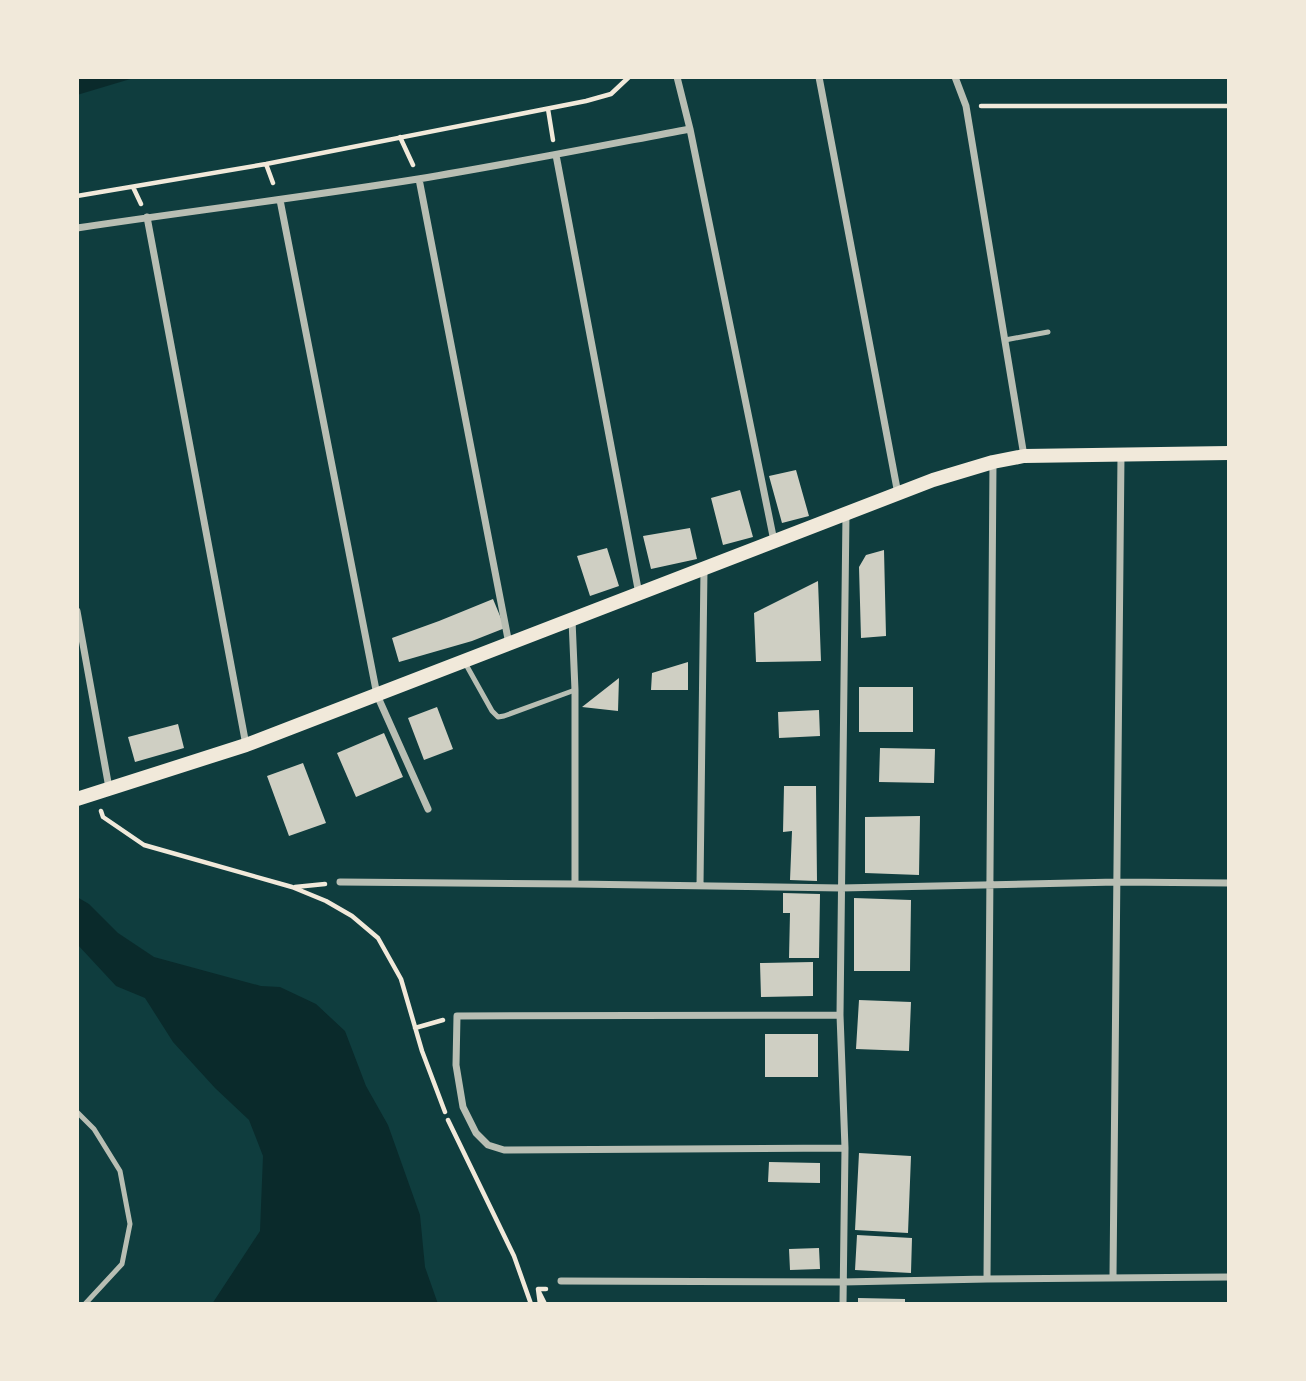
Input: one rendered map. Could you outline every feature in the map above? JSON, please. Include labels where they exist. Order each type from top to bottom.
[{"type":"main road","points":[[77,799],[246,746],[933,480],[993,462],[1024,456],[1229,453]]},
{"type":"street","points":[[677,77],[774,541]]},
{"type":"street","points":[[819,77],[898,494]]},
{"type":"street","points":[[957,77],[966,106],[1024,456]]},
{"type":"street","points":[[77,228],[419,179],[690,129]]},
{"type":"street","points":[[556,155],[639,594]]},
{"type":"street","points":[[419,179],[509,644]]},
{"type":"street","points":[[280,200],[377,695],[428,809]]},
{"type":"street","points":[[147,217],[246,746]]},
{"type":"street","points":[[1113,1277],[1121,455]]},
{"type":"street","points":[[987,1279],[993,462]]},
{"type":"street","points":[[843,1304],[845,1148],[840,1014],[846,514]]},
{"type":"street","points":[[700,886],[704,569]]},
{"type":"street","points":[[77,611],[109,788]]},
{"type":"street","points":[[572,620],[575,690],[575,884]]},
{"type":"street","points":[[340,882],[841,888],[1117,882],[1229,883]]},
{"type":"street","points":[[840,1014],[457,1016],[456,1065],[463,1107],[476,1133],[488,1145],[504,1150],[845,1148]]},
{"type":"street","points":[[561,1281],[843,1282],[1229,1277]]},
{"type":"lane","points":[[1005,340],[1048,332]]},
{"type":"lane","points":[[464,661],[498,717],[575,690]]},
{"type":"lane","points":[[77,1112],[94,1129],[120,1171],[130,1224],[122,1264],[85,1304]]},
{"type":"path","points":[[77,196],[244,168],[548,108],[611,94],[629,77]]},
{"type":"path","points":[[966,106],[1229,106]]},
{"type":"path","points":[[548,108],[556,155]]},
{"type":"path","points":[[400,137],[419,179]]},
{"type":"path","points":[[94,793],[103,817],[144,845],[292,887],[326,901],[352,916],[379,937],[401,979],[422,1051],[453,1133],[514,1256],[531,1304]]},
{"type":"path","points":[[292,887],[340,882]]},
{"type":"path","points":[[415,1028],[457,1016]]},
{"type":"path","points":[[538,1289],[545,1304]]},
{"type":"water","points":[[77,77],[137,77],[77,95]]},
{"type":"water","points":[[77,897],[89,904],[118,933],[154,957],[261,986],[280,987],[316,1004],[345,1031],[366,1086],[388,1125],[420,1215],[425,1267],[438,1304],[212,1304],[260,1231],[263,1156],[249,1120],[173,1042],[145,998],[116,986],[77,944]]},
{"type":"building","points":[[796,470],[809,516],[782,523],[769,476]]},
{"type":"building","points":[[740,490],[753,537],[723,545],[711,498]]},
{"type":"building","points":[[690,528],[697,559],[651,569],[643,536]]},
{"type":"building","points":[[607,548],[619,586],[590,596],[577,556]]},
{"type":"building","points":[[884,550],[886,636],[861,638],[859,567],[866,555]]},
{"type":"building","points":[[818,581],[821,661],[756,662],[754,613]]},
{"type":"building","points":[[493,599],[505,628],[472,641],[399,662],[392,638]]},
{"type":"building","points":[[688,662],[688,690],[651,690],[652,673]]},
{"type":"building","points":[[619,678],[618,711],[582,707]]},
{"type":"building","points":[[859,687],[913,687],[913,732],[859,732]]},
{"type":"building","points":[[437,707],[453,749],[424,760],[408,718]]},
{"type":"building","points":[[819,710],[820,736],[779,738],[778,712]]},
{"type":"building","points":[[178,724],[184,748],[135,762],[128,737]]},
{"type":"building","points":[[384,733],[403,777],[356,797],[337,753]]},
{"type":"building","points":[[880,748],[935,749],[934,783],[879,782]]},
{"type":"building","points":[[303,763],[326,823],[289,836],[267,776]]},
{"type":"building","points":[[784,786],[816,786],[817,881],[790,880],[792,831],[783,832]]},
{"type":"building","points":[[920,816],[919,875],[865,873],[865,817]]},
{"type":"building","points":[[783,893],[820,894],[819,958],[789,958],[790,913],[783,913]]},
{"type":"building","points":[[854,898],[911,900],[910,971],[854,971]]},
{"type":"building","points":[[813,962],[813,996],[761,997],[760,963]]},
{"type":"building","points":[[859,1000],[911,1002],[909,1051],[856,1049]]},
{"type":"building","points":[[765,1034],[818,1034],[818,1077],[765,1077]]},
{"type":"building","points":[[859,1153],[911,1156],[908,1233],[855,1230]]},
{"type":"building","points":[[769,1162],[820,1163],[820,1183],[768,1182]]},
{"type":"building","points":[[857,1235],[912,1238],[911,1273],[855,1270]]},
{"type":"building","points":[[819,1248],[820,1269],[790,1270],[789,1249]]},
{"type":"building","points":[[858,1298],[905,1299],[905,1304],[858,1304]]}]
